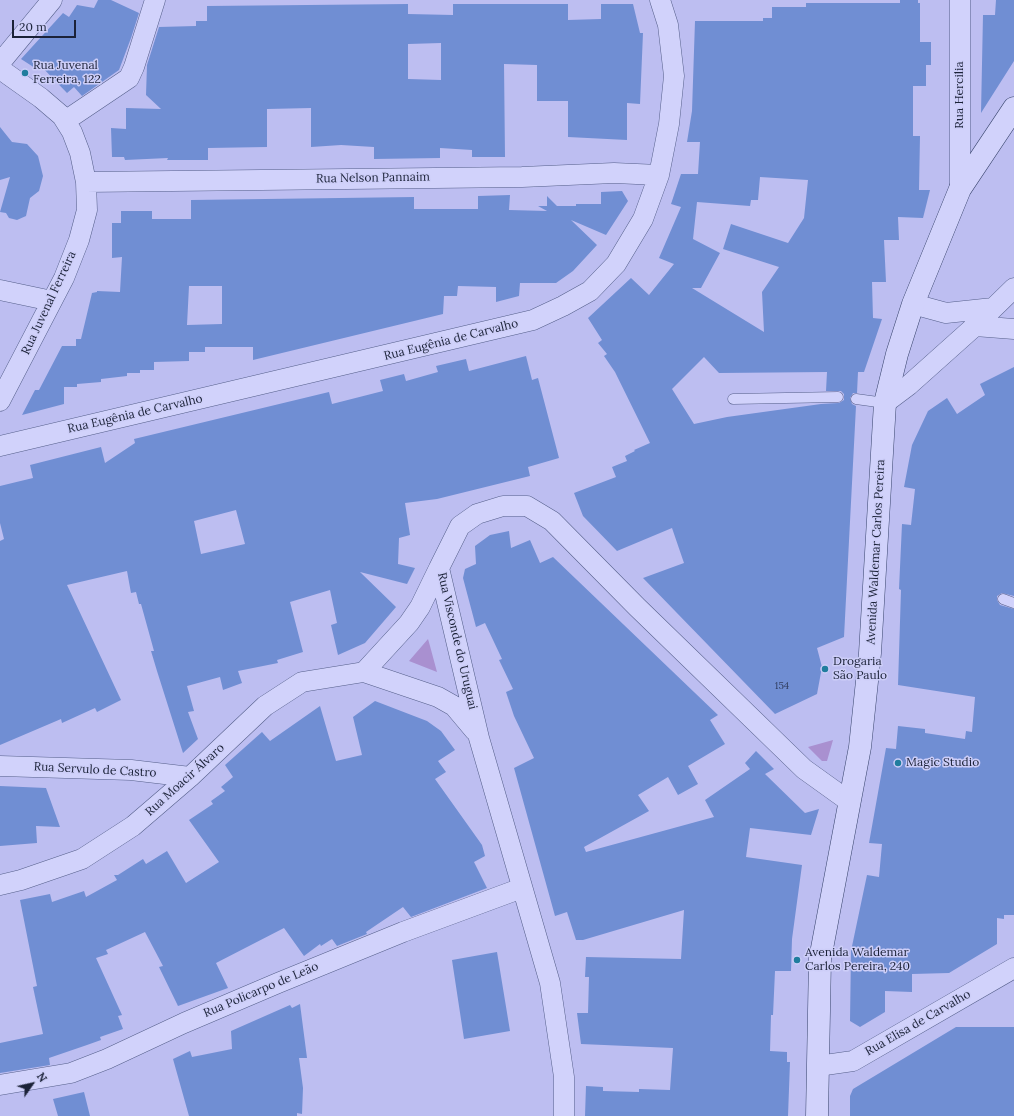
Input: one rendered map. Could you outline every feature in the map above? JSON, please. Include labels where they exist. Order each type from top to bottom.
[{"type":"street","points":[[0,63],[52,0]]},
{"type":"street","points":[[65,121],[129,78],[134,68],[155,0]]},
{"type":"street","name":"Rua Eugênia de Carvalho","points":[[0,446],[533,320],[590,291],[616,264],[643,219],[659,175],[669,124],[674,76],[668,25],[660,0]]},
{"type":"street","name":"Rua Hercilia","points":[[960,0],[960,189]]},
{"type":"street","name":"Rua Juvenal Ferreira","points":[[0,69],[41,98],[65,121],[72,132],[80,153],[86,182],[87,210],[64,278],[0,401]]},
{"type":"street","name":"Avenida Waldemar Carlos Pereira","points":[[817,1116],[820,959],[860,747],[870,653],[885,403],[897,354],[912,304],[960,189],[1014,108]]},
{"type":"street","name":"Rua Nelson Pannaim","points":[[86,182],[522,177],[614,173],[659,175]]},
{"type":"street","points":[[885,403],[909,385],[975,326],[1014,288]]},
{"type":"street","points":[[0,290],[52,301]]},
{"type":"street","points":[[912,304],[946,313],[993,308]]},
{"type":"street","points":[[975,326],[1014,329]]},
{"type":"street","name":"Rua Visconde do Uruguai","points":[[564,1116],[564,1077],[550,983],[479,738],[439,568],[460,526],[477,514],[503,506],[527,506],[552,521],[637,607],[804,769],[850,802]]},
{"type":"street","points":[[364,672],[409,623],[420,607],[439,568]]},
{"type":"street","name":"Rua Moacir Álvaro","points":[[0,885],[21,880],[82,859],[133,826],[190,777],[265,706],[284,692],[302,682],[364,672],[438,696],[454,706],[468,720],[479,738]]},
{"type":"street","name":"Rua Servulo de Castro","points":[[0,766],[131,770],[190,777]]},
{"type":"street","name":"Rua Policarpo de Leão","points":[[0,1085],[71,1072],[107,1059],[184,1023],[307,971],[403,932],[522,888]]},
{"type":"street","name":"Rua Elisa de Carvalho","points":[[818,1066],[853,1061],[1014,968]]},
{"type":"lane","points":[[733,399],[838,397]]},
{"type":"lane","points":[[856,399],[885,403]]},
{"type":"lane","points":[[1003,599],[1014,603]]},
{"type":"shaded area","points":[[428,639],[430,646],[437,672],[409,661]]},
{"type":"shaded area","points":[[833,740],[827,761],[822,761],[808,747]]},
{"type":"building","points":[[98,0],[111,0],[139,13],[131,38],[119,70],[82,96],[74,87],[67,93],[39,64],[35,68],[21,59],[63,13],[69,17],[77,5],[94,8]]},
{"type":"building","points":[[900,0],[918,0],[918,3],[920,3],[920,42],[931,42],[931,65],[926,65],[926,86],[913,86],[913,136],[920,136],[919,190],[930,190],[923,218],[898,217],[899,240],[884,240],[886,282],[872,282],[873,318],[882,319],[864,372],[858,372],[857,393],[853,393],[850,398],[852,404],[856,406],[844,637],[817,648],[822,667],[817,694],[775,714],[643,578],[684,563],[672,528],[617,551],[583,516],[574,493],[616,477],[612,467],[627,461],[625,456],[650,443],[615,372],[604,356],[607,354],[598,343],[602,340],[588,318],[631,278],[649,295],[674,264],[659,258],[681,207],[671,204],[681,174],[698,174],[700,142],[687,142],[692,111],[695,21],[763,21],[763,18],[772,18],[772,7],[806,7],[806,3],[900,3]],"holes":[[[760,177],[808,180],[804,218],[788,243],[731,224],[723,249],[779,267],[762,292],[764,332],[692,288],[701,288],[720,253],[693,239],[697,202],[750,206],[751,200],[758,200]],[[704,357],[719,373],[827,372],[826,391],[841,391],[844,394],[844,400],[839,403],[821,404],[727,417],[694,424],[672,389]]]},
{"type":"building","points":[[996,0],[1014,0],[1014,61],[981,113],[983,15],[995,15]]},
{"type":"building","points":[[408,4],[408,14],[453,15],[453,4],[568,4],[568,20],[601,19],[601,4],[633,4],[640,33],[643,33],[640,104],[627,103],[627,140],[568,137],[568,101],[537,101],[537,65],[504,64],[505,157],[472,157],[472,150],[440,148],[440,158],[374,159],[374,147],[341,145],[311,147],[311,108],[267,109],[267,147],[208,148],[208,160],[167,160],[168,158],[125,160],[124,157],[112,157],[111,128],[126,129],[126,108],[161,109],[146,95],[147,65],[159,27],[196,26],[196,21],[207,21],[207,6]],"holes":[[[441,43],[441,80],[408,79],[408,44]]]},
{"type":"building","points":[[0,127],[12,142],[27,144],[38,156],[43,176],[39,191],[30,198],[26,216],[17,220],[9,218],[6,213],[0,212],[10,177],[0,180]]},
{"type":"building","points":[[622,191],[628,201],[606,235],[571,220],[597,245],[573,271],[556,283],[520,283],[519,296],[496,302],[496,287],[458,286],[457,296],[444,296],[443,314],[253,360],[253,347],[205,347],[205,352],[189,352],[189,361],[154,362],[154,370],[140,370],[140,373],[127,373],[127,376],[101,379],[101,382],[77,384],[77,387],[64,387],[64,404],[22,415],[35,390],[39,390],[62,346],[76,346],[76,339],[81,339],[92,293],[97,291],[120,292],[122,257],[112,258],[112,223],[121,223],[121,211],[152,211],[152,219],[191,219],[191,200],[414,197],[414,209],[478,209],[478,196],[510,195],[509,210],[547,211],[538,206],[547,206],[547,196],[557,206],[576,206],[576,204],[601,204],[601,192]],"holes":[[[189,286],[222,286],[222,324],[187,325]]]},
{"type":"building","points":[[526,356],[532,380],[538,378],[559,458],[528,467],[530,476],[437,499],[405,503],[410,535],[399,538],[398,564],[415,568],[407,584],[360,572],[396,607],[365,643],[338,655],[331,625],[337,623],[330,590],[290,602],[303,652],[277,660],[278,663],[238,671],[242,683],[223,690],[220,677],[187,686],[194,711],[188,712],[198,739],[183,753],[151,651],[154,651],[141,604],[139,604],[136,592],[131,593],[127,571],[67,585],[121,700],[97,712],[95,708],[62,723],[61,719],[0,745],[0,541],[4,539],[0,523],[0,486],[33,478],[30,465],[101,447],[105,463],[135,443],[134,439],[329,392],[332,404],[383,391],[380,380],[404,374],[406,381],[438,372],[436,366],[466,359],[469,371]],"holes":[[[236,510],[245,544],[201,554],[194,521]]]},
{"type":"building","points":[[1014,367],[1014,596],[1002,593],[997,596],[997,600],[1000,605],[1014,609],[1014,915],[1004,915],[1004,919],[997,918],[997,944],[949,973],[912,974],[912,992],[885,991],[885,1012],[860,1027],[850,1021],[851,951],[867,875],[879,877],[882,844],[869,843],[886,748],[896,749],[898,726],[925,729],[925,733],[965,739],[966,731],[972,732],[975,697],[898,685],[901,590],[899,589],[902,524],[911,525],[915,489],[904,487],[912,445],[928,411],[947,398],[957,414],[985,395],[980,384]]},
{"type":"building","points":[[509,531],[511,548],[530,540],[540,563],[553,557],[718,715],[710,720],[725,744],[688,766],[698,784],[678,795],[668,777],[638,795],[649,811],[584,847],[586,852],[714,817],[705,800],[750,769],[745,763],[756,751],[774,769],[765,774],[805,813],[819,809],[811,835],[750,828],[746,857],[802,865],[792,939],[791,971],[775,971],[773,1015],[771,1015],[770,1051],[787,1052],[787,1062],[790,1062],[788,1116],[585,1116],[586,1086],[603,1087],[603,1091],[639,1092],[639,1089],[670,1090],[673,1048],[581,1044],[577,1013],[588,1013],[589,977],[585,977],[586,957],[681,959],[684,910],[583,940],[576,940],[567,912],[555,916],[514,768],[534,758],[514,716],[506,692],[513,689],[499,660],[502,659],[485,623],[476,627],[463,578],[465,569],[476,564],[475,546],[490,535]]},
{"type":"building","points":[[375,701],[427,721],[441,731],[455,750],[438,761],[446,772],[435,779],[482,845],[485,856],[474,862],[487,888],[411,917],[403,907],[366,932],[367,934],[337,946],[332,939],[321,946],[320,944],[304,956],[284,928],[216,963],[228,988],[178,1006],[159,967],[163,966],[145,932],[106,950],[108,954],[96,958],[122,1015],[118,1016],[123,1029],[100,1037],[101,1040],[49,1058],[50,1065],[0,1073],[0,1043],[43,1034],[33,987],[37,986],[20,900],[50,894],[52,902],[84,891],[86,897],[117,880],[114,875],[118,875],[143,859],[146,864],[167,851],[186,883],[219,862],[189,820],[213,804],[211,801],[225,791],[221,787],[233,777],[225,765],[262,732],[270,741],[320,706],[336,761],[362,755],[353,717]]},
{"type":"building","points":[[0,786],[46,788],[60,827],[36,826],[37,843],[0,846]]},
{"type":"building","points":[[497,952],[510,1031],[464,1039],[452,960]]},
{"type":"building","points":[[300,1004],[307,1058],[299,1058],[303,1088],[302,1114],[297,1113],[297,1116],[189,1116],[173,1059],[190,1051],[192,1057],[232,1049],[231,1031],[290,1005],[292,1008]]},
{"type":"building","points":[[956,1027],[1014,1027],[1014,1116],[850,1116],[850,1096],[853,1089]]},
{"type":"building","points":[[84,1092],[90,1116],[58,1116],[53,1099]]},
{"type":"place","name":"Rua Juvenal Ferreira, 122","points":[[25,73]]},
{"type":"place","name":"Drogaria São Paulo","points":[[825,669]]},
{"type":"place","name":"Magic Studio","points":[[898,763]]},
{"type":"place","name":"Avenida Waldemar Carlos Pereira, 240","points":[[797,960]]}]
